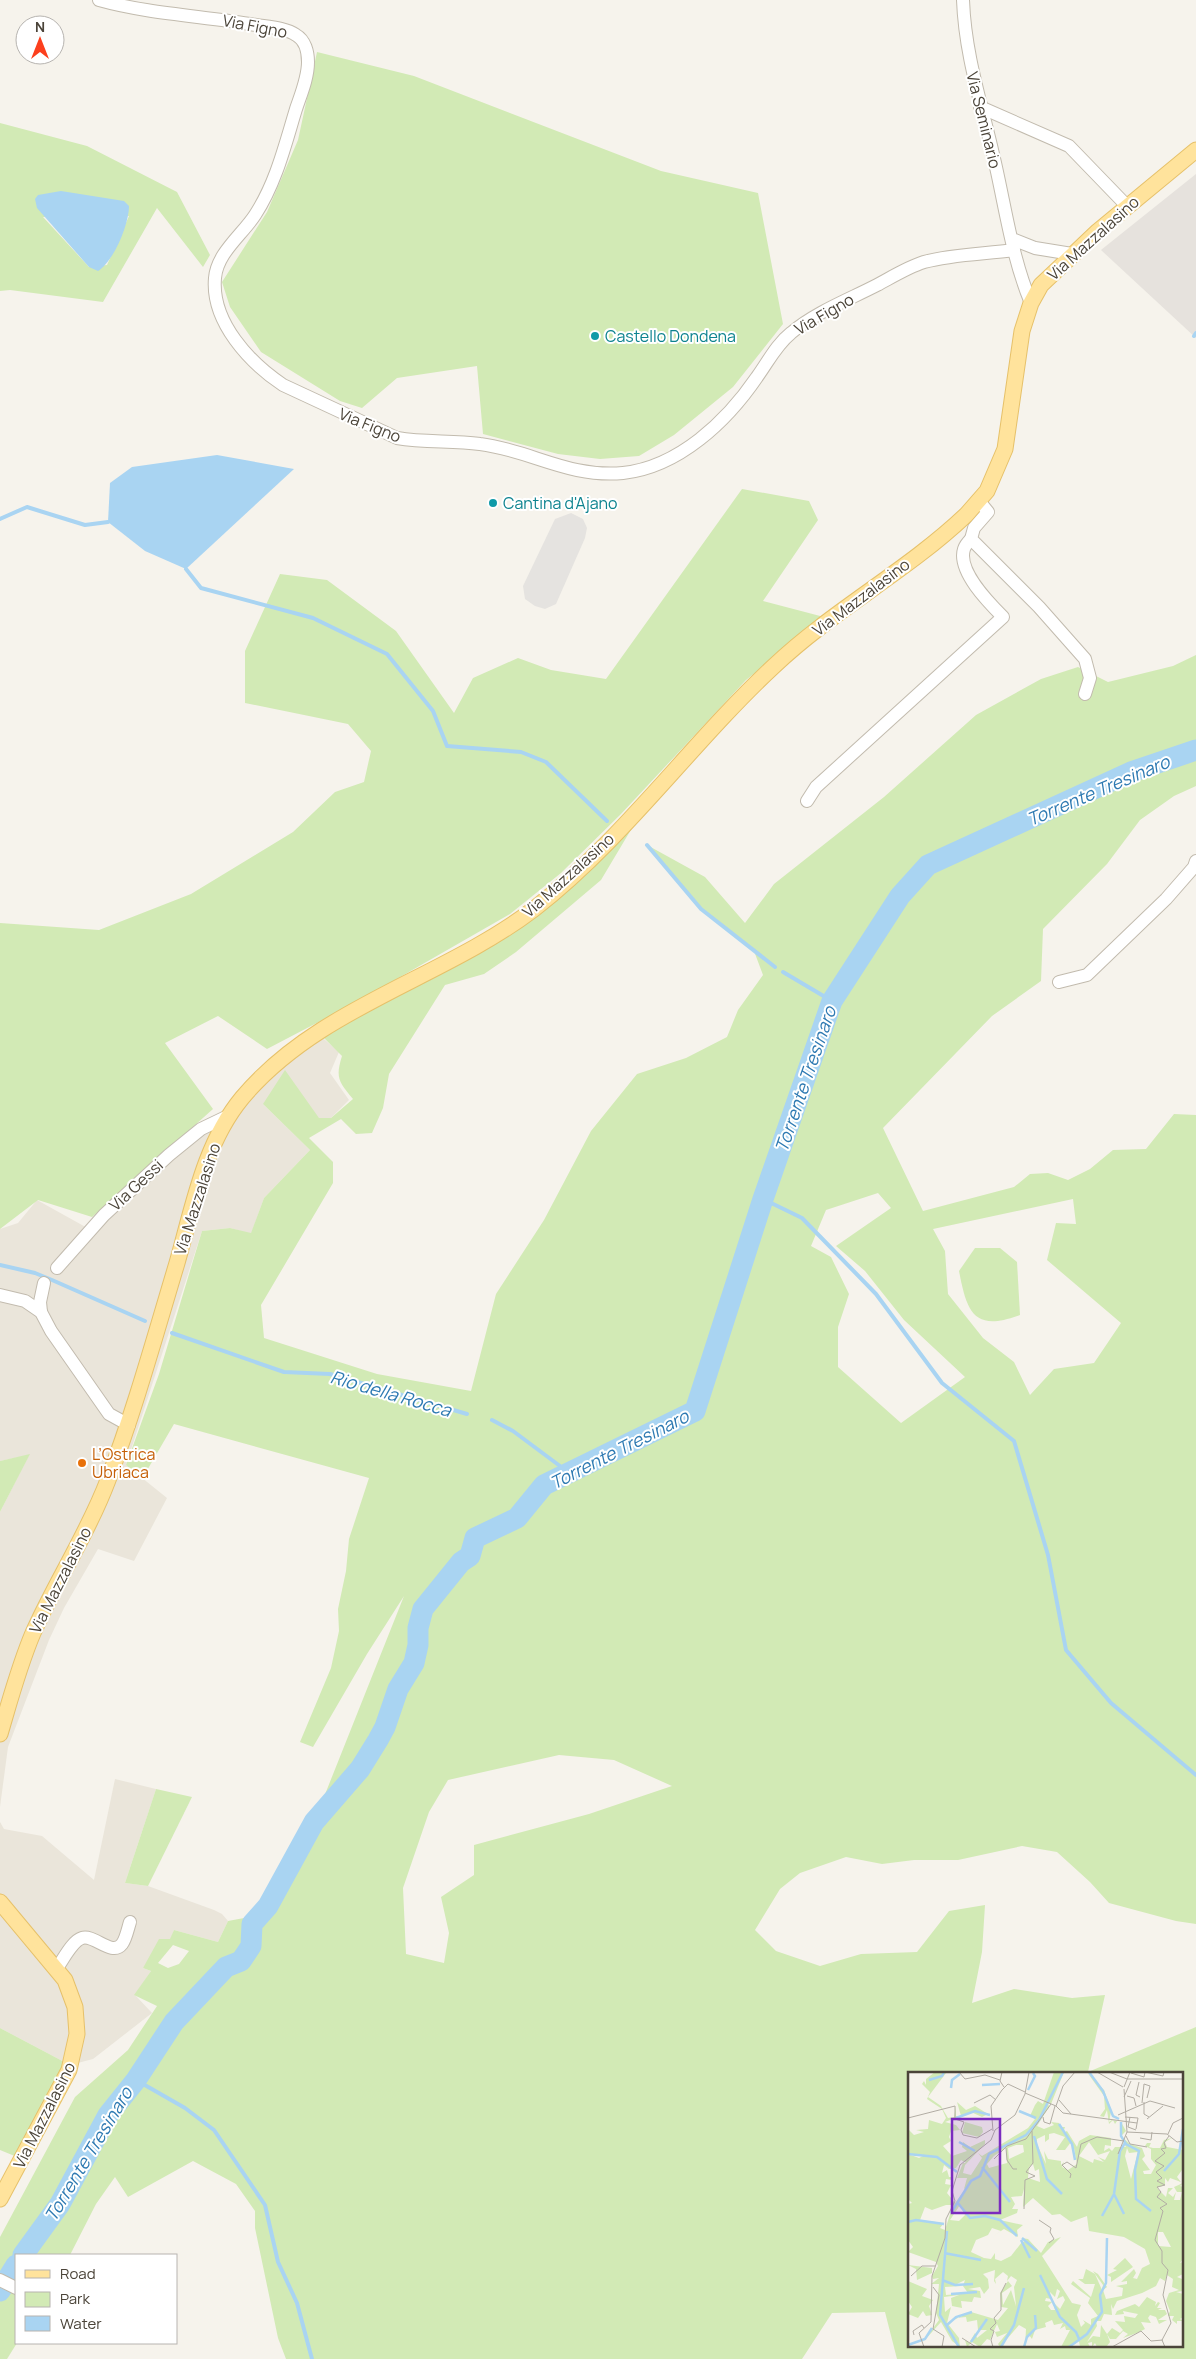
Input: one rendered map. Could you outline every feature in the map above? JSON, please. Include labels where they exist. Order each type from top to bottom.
[{"type":"main road","name":"Via Mazzalasino","points":[[0,1734],[16,1677],[33,1633],[106,1486],[129,1425],[203,1171],[228,1116],[274,1065],[317,1033],[499,933],[552,895],[600,850],[721,719],[777,662],[954,527],[979,501],[994,478],[1005,449],[1022,331],[1030,302],[1041,285],[1072,254],[1196,150]]},
{"type":"main road","name":"Via Mazzalasino","points":[[0,1902],[57,1968],[71,1992],[75,2008],[77,2034],[73,2058],[55,2098],[0,2199]]},
{"type":"street","name":"Via Figno","points":[[99,0],[118,5],[241,22],[289,31],[298,36],[307,51],[307,73],[268,192],[220,262],[215,275],[214,287],[218,307],[232,334],[266,374],[283,385],[397,438],[480,444],[563,468],[599,473],[624,473],[649,467],[696,443],[716,427],[739,402],[783,340],[811,319],[924,262],[1013,244]]},
{"type":"street","name":"Via Seminario","points":[[963,0],[968,53],[1022,281],[1030,302]]},
{"type":"street","points":[[980,107],[1069,146],[1127,206]]},
{"type":"street","points":[[1013,244],[1072,254]]},
{"type":"street","points":[[807,801],[816,787],[1003,617],[973,583],[965,562],[964,549],[971,539],[974,528],[988,512],[979,501]]},
{"type":"street","points":[[971,539],[1038,607],[1085,660],[1090,678],[1084,694]]},
{"type":"street","points":[[1059,982],[1087,975],[1166,899],[1194,867],[1196,861]]},
{"type":"street","name":"Via Gessi","points":[[57,1268],[104,1215],[169,1155],[201,1129],[228,1116]]},
{"type":"street","points":[[44,1283],[40,1302],[41,1312],[51,1331],[109,1414],[129,1425]]},
{"type":"street","points":[[0,1295],[25,1301],[41,1312]]},
{"type":"street","points":[[57,1968],[76,1941],[83,1937],[113,1948],[123,1944],[130,1922]]},
{"type":"street","points":[[0,2280],[15,2288]]},
{"type":"shaded area","points":[[1196,174],[1196,338],[1101,250]]},
{"type":"shaded area","points":[[571,513],[583,519],[587,528],[585,538],[556,604],[545,609],[535,606],[525,599],[523,586],[555,519]]},
{"type":"shaded area","points":[[317,1033],[339,1052],[330,1073],[349,1100],[331,1118],[319,1118],[263,1104],[310,1150],[264,1198],[251,1234],[230,1228],[202,1231],[126,1465],[167,1498],[134,1561],[98,1549],[64,1608],[49,1640],[8,1747],[0,1807],[0,1512],[29,1455],[0,1461],[0,1229],[18,1223],[37,1200],[91,1230],[201,1129],[228,1116]]},
{"type":"shaded area","points":[[115,1779],[156,1789],[125,1883],[148,1886],[214,1910],[222,1914],[228,1921],[218,1942],[174,1930],[171,1939],[143,1968],[151,1971],[135,1995],[152,2013],[93,2059],[70,2065],[0,2028],[0,1822],[4,1829],[42,1836],[94,1880]]},
{"type":"green space","points":[[317,52],[414,76],[661,171],[758,193],[783,324],[733,387],[674,435],[639,456],[600,459],[558,454],[483,434],[477,366],[397,378],[362,408],[340,401],[261,352],[230,307],[222,282],[267,212],[298,140]]},
{"type":"green space","points":[[0,123],[87,146],[177,192],[210,255],[203,267],[157,208],[103,302],[10,290],[0,291]],"holes":[[[129,216],[107,265],[89,267],[43,217]]]},
{"type":"green space","points":[[742,489],[809,501],[818,520],[763,601],[824,617],[746,680],[621,814],[561,873],[510,914],[353,1004],[267,1049],[218,1016],[165,1043],[213,1109],[92,1217],[38,1200],[0,1229],[0,923],[99,930],[191,894],[293,832],[335,792],[364,782],[371,751],[348,724],[245,703],[245,651],[280,574],[327,580],[396,631],[454,713],[473,678],[518,658],[551,670],[606,679]]},
{"type":"green space","points":[[1196,655],[1196,786],[1174,796],[1140,820],[1107,864],[1043,929],[1041,981],[992,1016],[883,1128],[923,1211],[1014,1187],[1030,1174],[1048,1173],[1068,1180],[1090,1169],[1113,1150],[1146,1149],[1174,1114],[1196,1115],[1196,1924],[1176,1921],[1109,1903],[1090,1882],[1057,1852],[1022,1846],[958,1860],[914,1860],[882,1864],[846,1857],[800,1873],[780,1889],[755,1930],[776,1951],[820,1966],[861,1954],[917,1952],[949,1911],[985,1905],[982,1952],[972,2003],[1014,1989],[1072,1998],[1105,1995],[1088,2072],[1196,2027],[1196,2359],[897,2359],[885,2312],[832,2313],[802,2359],[286,2359],[278,2338],[255,2228],[255,2211],[236,2184],[193,2161],[128,2197],[115,2177],[96,2204],[71,2254],[15,2254],[16,2344],[7,2359],[0,2359],[0,2237],[75,2097],[128,2050],[157,2006],[134,1995],[151,1971],[143,1968],[159,1939],[170,1939],[174,1930],[218,1942],[228,1921],[244,1918],[268,1906],[314,1822],[404,1596],[367,1654],[313,1747],[300,1742],[331,1668],[339,1631],[338,1609],[346,1571],[349,1539],[369,1478],[174,1424],[142,1479],[126,1465],[159,1374],[202,1231],[230,1228],[251,1233],[264,1198],[310,1150],[263,1104],[285,1070],[319,1118],[331,1118],[353,1099],[344,1088],[340,1079],[339,1070],[342,1056],[322,1036],[472,956],[632,828],[601,880],[516,952],[484,974],[445,985],[389,1074],[383,1108],[372,1133],[356,1134],[341,1119],[309,1138],[333,1162],[333,1183],[261,1305],[264,1338],[377,1374],[471,1391],[496,1294],[544,1220],[591,1131],[637,1074],[686,1058],[727,1037],[738,1010],[763,975],[754,951],[701,909],[647,845],[705,877],[745,923],[774,884],[884,797],[976,715],[1041,679],[1078,667],[1108,682],[1173,666]],"holes":[[[878,1193],[891,1208],[836,1246],[865,1271],[904,1320],[965,1377],[901,1423],[838,1367],[838,1327],[849,1294],[831,1257],[811,1246],[826,1210]],[[1073,1199],[1076,1224],[1056,1223],[1047,1260],[1121,1323],[1094,1363],[1054,1369],[1030,1395],[1014,1362],[983,1338],[948,1294],[945,1251],[933,1229]],[[559,1755],[614,1760],[672,1786],[589,1814],[474,1845],[474,1875],[441,1897],[449,1933],[444,1963],[406,1954],[403,1888],[429,1812],[448,1780]],[[173,1945],[189,1951],[179,1964],[168,1968],[158,1963]]]},
{"type":"green space","points":[[975,1248],[1000,1248],[1017,1262],[1020,1315],[1004,1320],[983,1320],[975,1315],[970,1308],[965,1298],[959,1271]]},
{"type":"green space","points":[[30,1454],[0,1512],[0,1461]]},
{"type":"green space","points":[[156,1789],[192,1797],[148,1886],[125,1883]]},
{"type":"green space","points":[[0,2028],[70,2065],[22,2159],[0,2150]]},
{"type":"water","points":[[61,191],[124,201],[129,206],[120,242],[110,259],[98,271],[89,267],[37,208],[35,199],[38,195]]},
{"type":"water","points":[[217,455],[294,469],[186,569],[145,551],[108,522],[110,483],[132,467]]},
{"type":"waterway","points":[[0,519],[27,507],[85,525],[108,522]]},
{"type":"waterway","points":[[186,569],[201,588],[313,618],[387,654],[433,711],[447,746],[521,752],[546,762],[607,821]]},
{"type":"waterway","name":"Torrente Tresinaro","points":[[24,2254],[60,2204],[108,2115],[136,2080],[174,2022],[226,1967],[241,1961],[251,1946],[252,1924],[268,1906],[314,1822],[360,1769],[378,1740],[385,1727],[398,1689],[414,1663],[418,1645],[418,1628],[423,1609],[461,1562],[470,1556],[475,1538],[517,1518],[544,1485],[695,1411],[763,1199],[832,1001],[900,896],[928,865],[1131,772],[1196,750]]},
{"type":"waterway","points":[[647,845],[701,909],[775,967]]},
{"type":"waterway","points":[[783,972],[832,1001]]},
{"type":"waterway","points":[[763,1199],[802,1218],[876,1294],[942,1383],[1014,1441],[1048,1555],[1066,1650],[1111,1703],[1196,1775]]},
{"type":"waterway","name":"Rio della Rocca","points":[[0,1265],[35,1273],[145,1321]]},
{"type":"waterway","name":"Rio della Rocca","points":[[172,1333],[284,1372],[330,1374],[467,1414]]},
{"type":"waterway","name":"Rio della Rocca","points":[[492,1420],[513,1431],[568,1472]]},
{"type":"waterway","points":[[136,2080],[185,2108],[214,2130],[265,2205],[278,2262],[297,2303],[312,2359]]},
{"type":"waterway","name":"Torrente Tresinaro","points":[[0,2291],[15,2267]]},
{"type":"place","name":"Castello Dondena","points":[[595,336]]},
{"type":"place","name":"Cantina d'Ajano","points":[[493,503]]},
{"type":"place","name":"L’Ostrica Ubriaca","points":[[82,1463]]}]
